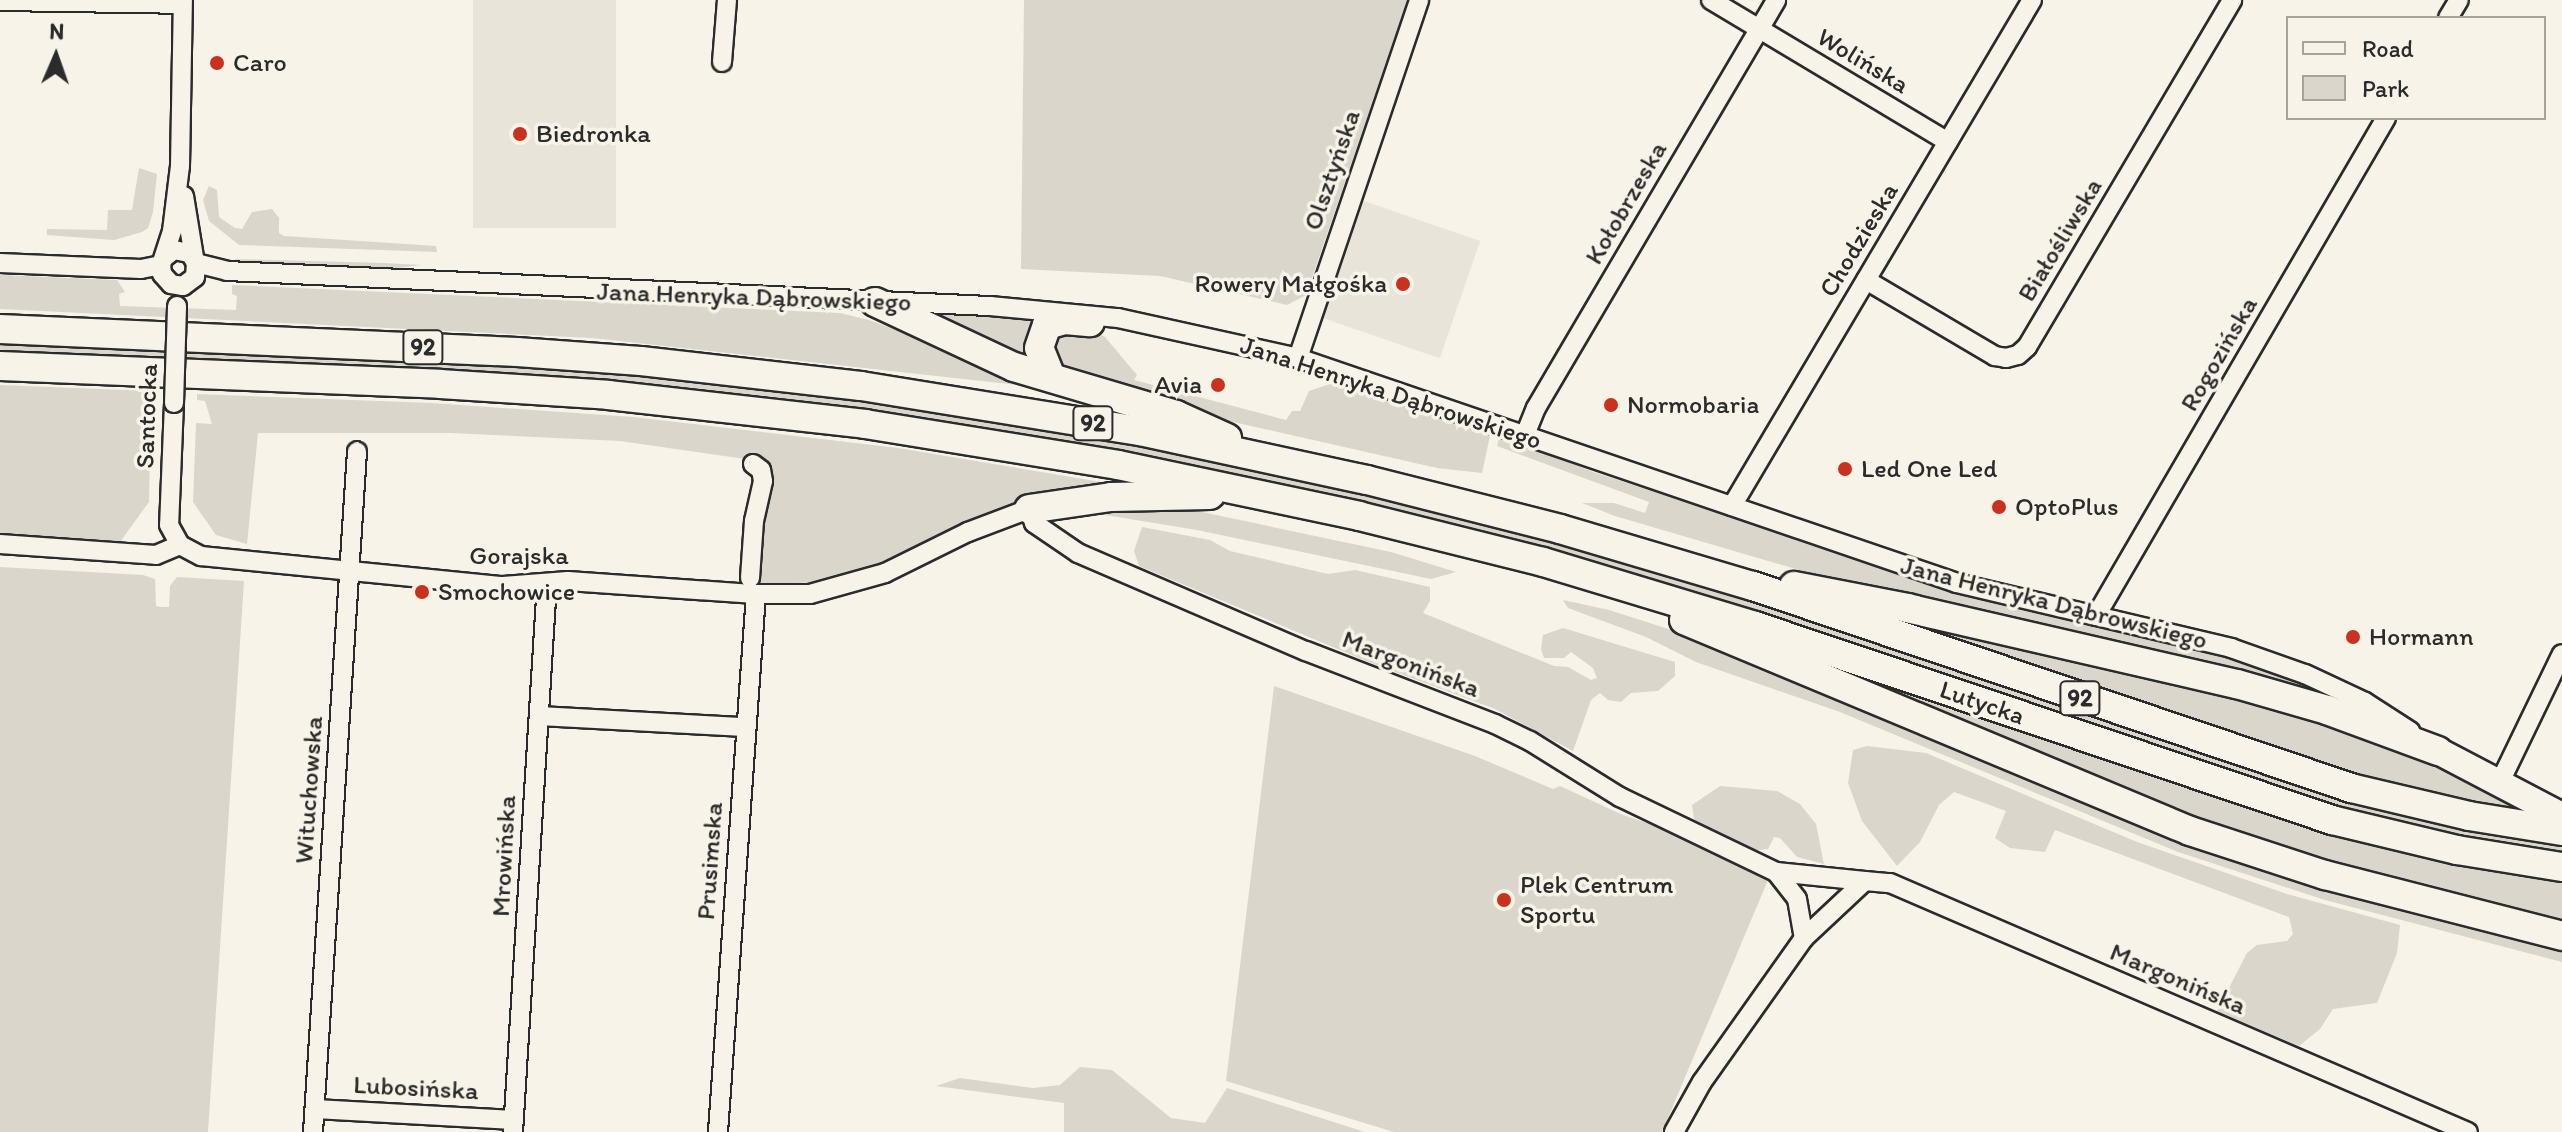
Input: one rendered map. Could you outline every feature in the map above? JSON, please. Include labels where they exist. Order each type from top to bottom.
[{"type":"main road","points":[[875,302],[1014,367],[1176,415],[1271,458]]},
{"type":"main road","points":[[1051,377],[1039,348],[1047,325],[1065,320],[1090,322]]},
{"type":"main road","name":"92","points":[[0,329],[517,352],[720,369],[954,400],[1271,458],[1505,514],[1722,576]]},
{"type":"main road","name":"92","points":[[0,366],[440,384],[636,398],[974,440],[1263,494],[1543,562]]},
{"type":"main road","points":[[1029,509],[1111,497],[1263,494]]},
{"type":"main road","points":[[1543,562],[2190,831],[2325,875],[2562,936]]},
{"type":"main road","name":"Lutycka","points":[[1543,562],[1784,635],[2332,820],[2457,850],[2562,867]]},
{"type":"main road","points":[[1722,576],[1832,592],[2237,684],[2327,710],[2438,751],[2562,816]]},
{"type":"main road","name":"Lutycka","points":[[1722,576],[2351,788],[2469,816],[2562,831]]},
{"type":"street","points":[[722,62],[727,0]]},
{"type":"street","name":"Olsztyńska","points":[[1298,358],[1419,0]]},
{"type":"street","name":"Wolińska","points":[[1711,0],[1948,142]]},
{"type":"street","name":"Kołobrzeska","points":[[1525,435],[1536,408],[1776,0]]},
{"type":"street","name":"Chodzieska","points":[[1732,506],[2032,0]]},
{"type":"street","name":"Białośliwska","points":[[1866,280],[1995,356],[2018,355],[2027,347],[2232,0]]},
{"type":"street","points":[[0,1],[182,2],[180,166],[172,231],[163,261],[166,280],[178,286],[195,277],[180,166]]},
{"type":"street","name":"Rogozińska","points":[[2096,616],[2385,120]]},
{"type":"street","points":[[0,263],[141,269],[163,261],[180,250],[195,260]]},
{"type":"street","name":"Jana Henryka Dąbrowskiego","points":[[195,260],[243,272],[1037,309],[1118,318],[1298,358],[1957,583],[2216,644],[2305,674],[2365,702],[2438,751]]},
{"type":"street","name":"Santocka","points":[[178,286],[169,525],[180,545]]},
{"type":"street","name":"Wituchowska","points":[[313,1132],[357,451]]},
{"type":"street","name":"Prusimska","points":[[718,1132],[745,727],[754,521],[763,481],[761,470],[753,464]]},
{"type":"street","name":"Gorajska","points":[[180,545],[216,559],[503,586],[547,583],[753,586],[810,594],[848,586],[885,573],[968,532],[1029,509]]},
{"type":"street","name":"Margonińska","points":[[1029,509],[1034,523],[1078,553],[1306,651],[1495,724],[1530,741],[1620,797],[1776,872],[1890,883],[2468,1132]]},
{"type":"street","points":[[0,544],[156,555],[180,545]]},
{"type":"street","name":"Mrowińska","points":[[514,1126],[547,583]]},
{"type":"street","points":[[2500,782],[2562,654]]},
{"type":"street","points":[[539,716],[745,727]]},
{"type":"street","points":[[1776,872],[1797,899],[1804,938]]},
{"type":"street","points":[[1674,1132],[1702,1082],[1804,938],[1865,881]]},
{"type":"street","name":"Lubosińska","points":[[315,1109],[514,1126]]},
{"type":"shaded area","points":[[473,0],[616,0],[616,228],[473,228]]},
{"type":"shaded area","points":[[1361,200],[1480,241],[1440,358],[1321,317]]},
{"type":"green space","points":[[1024,0],[1408,0],[1306,295],[1287,305],[1160,276],[1021,269]]},
{"type":"green space","points":[[139,168],[157,174],[148,228],[114,240],[47,235],[47,229],[107,230],[108,210],[132,210]]},
{"type":"green space","points":[[209,186],[217,190],[219,217],[235,228],[242,229],[252,212],[272,209],[279,218],[279,233],[284,236],[436,246],[437,252],[239,245],[209,221],[203,200]]},
{"type":"green space","points":[[235,259],[422,265],[372,271],[235,266]]},
{"type":"green space","points":[[0,275],[117,280],[125,292],[119,294],[120,306],[236,310],[237,296],[232,294],[232,285],[840,313],[869,320],[1037,382],[1035,387],[592,338],[0,309]]},
{"type":"green space","points":[[903,313],[1027,317],[1033,323],[1030,360]]},
{"type":"green space","points":[[1092,329],[1105,337],[1137,375],[1134,380],[1286,420],[1292,411],[1300,411],[1309,391],[1333,383],[1481,428],[1490,436],[1482,473],[1437,468],[1198,414],[1057,369],[1050,336]]},
{"type":"green space","points":[[0,339],[470,360],[803,389],[1091,433],[1485,520],[2562,842],[2562,857],[2362,817],[1835,641],[1043,441],[0,355]]},
{"type":"green space","points":[[0,385],[151,391],[149,502],[120,542],[0,535]]},
{"type":"green space","points":[[197,394],[432,403],[633,417],[898,448],[1131,487],[1029,499],[961,526],[868,570],[831,581],[763,585],[756,582],[767,477],[752,460],[620,441],[450,433],[258,433],[247,544],[216,535],[193,502],[196,423],[212,424],[205,401],[197,400]]},
{"type":"green space","points":[[1500,435],[1593,472],[1952,588],[2225,654],[2297,679],[2350,704],[1823,577],[1615,516],[1582,503],[1614,503],[1645,513],[1649,502],[1497,446]]},
{"type":"green space","points":[[1169,505],[1391,552],[1456,572],[1431,579],[1197,530],[1093,513]]},
{"type":"green space","points":[[1142,527],[1210,540],[1230,551],[1328,574],[1355,570],[1430,587],[1430,601],[1423,613],[1554,666],[1568,667],[1591,680],[1597,678],[1593,668],[1571,652],[1564,658],[1544,658],[1541,649],[1543,635],[1563,628],[1675,662],[1675,676],[1658,691],[1631,693],[1621,702],[1608,700],[1600,693],[1591,700],[1573,751],[1495,709],[1371,663],[1139,566],[1134,551]]},
{"type":"green space","points":[[0,567],[143,575],[155,579],[156,606],[162,607],[169,607],[170,586],[177,577],[244,581],[208,1132],[0,1132]]},
{"type":"green space","points":[[1563,600],[1609,610],[1706,641],[1821,688],[2562,947],[2562,962],[2325,900],[2178,852],[1840,712],[1696,662],[1646,637],[1568,608]]},
{"type":"green space","points":[[1837,601],[2224,691],[2372,736],[2562,819],[2386,786]]},
{"type":"green space","points":[[1864,678],[2562,878],[2562,926],[2340,869],[2216,829],[1871,687]]},
{"type":"green space","name":"Plek Centrum Sportu","points":[[1274,686],[1475,756],[1553,789],[1560,786],[1653,825],[1768,880],[1662,1132],[1394,1132],[1226,1081]]},
{"type":"green space","points":[[1867,746],[1926,753],[2137,842],[2287,894],[2400,925],[2397,953],[2377,1003],[2333,1009],[2320,1029],[2299,1046],[2217,1011],[2247,953],[2257,945],[2287,941],[2293,934],[2289,917],[2055,830],[2045,852],[2010,848],[1995,838],[2006,811],[1954,792],[1939,805],[1920,842],[1897,866],[1862,821],[1848,783],[1853,750]]},
{"type":"green space","points":[[1720,786],[1777,791],[1800,804],[1816,824],[1824,864],[1797,857],[1780,838],[1774,837],[1768,849],[1748,851],[1701,829],[1694,818],[1692,805]]},
{"type":"green space","points":[[1080,1067],[1112,1070],[1171,1118],[1205,1123],[1227,1088],[1365,1132],[1064,1132],[1064,1103],[936,1086],[960,1078],[1033,1088],[1060,1085]]},
{"type":"place","name":"Caro","points":[[217,63]]},
{"type":"place","name":"Biedronka","points":[[520,134]]},
{"type":"place","name":"Rowery Małgośka","points":[[1403,284]]},
{"type":"place","name":"Avia","points":[[1218,385]]},
{"type":"place","name":"Normobaria","points":[[1611,405]]},
{"type":"place","name":"Led One Led","points":[[1845,469]]},
{"type":"place","name":"OptoPlus","points":[[1999,507]]},
{"type":"place","name":"Smochowice","points":[[422,592]]},
{"type":"place","name":"Hormann","points":[[2353,637]]},
{"type":"place","name":"Plek Centrum Sportu","points":[[1504,900]]}]
